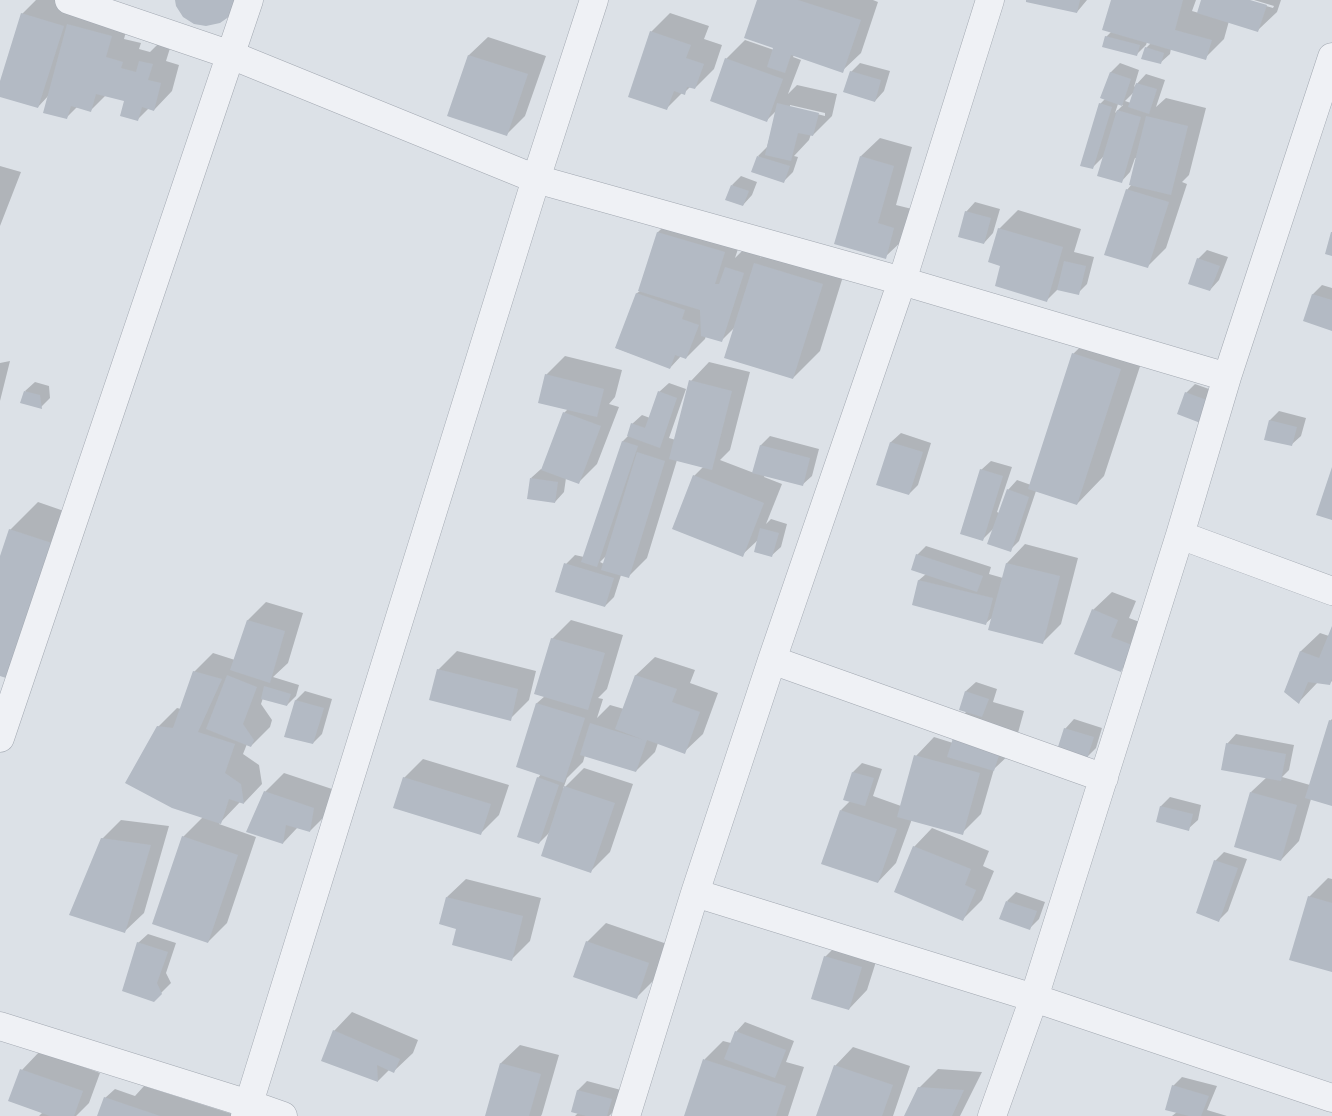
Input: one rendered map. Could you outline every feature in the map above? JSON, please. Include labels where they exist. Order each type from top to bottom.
[{"type":"street","points":[[69,0],[231,55],[536,179],[902,281],[1227,377]]},
{"type":"street","points":[[0,738],[249,0]]},
{"type":"street","points":[[247,1110],[536,179],[594,0]]},
{"type":"street","points":[[626,1116],[695,893],[772,660],[902,281],[990,0]]},
{"type":"street","points":[[992,1116],[1034,998],[1180,535],[1227,377],[1332,57]]},
{"type":"street","points":[[1180,535],[1332,592]]},
{"type":"street","points":[[772,660],[1104,778]]},
{"type":"street","points":[[695,893],[1034,998],[1332,1098]]},
{"type":"street","points":[[0,1026],[247,1110],[283,1116]]},
{"type":"building","points":[[175,0],[238,0],[230,16],[220,23],[206,26],[194,24],[183,17],[176,6]]},
{"type":"building","points":[[757,0],[798,0],[861,20],[843,73],[791,55],[785,73],[767,67],[773,48],[744,38]]},
{"type":"building","points":[[1026,0],[1080,0],[1077,13],[1026,2]]},
{"type":"building","points":[[1111,0],[1183,0],[1175,30],[1212,40],[1206,60],[1102,30]]},
{"type":"building","points":[[1201,0],[1250,0],[1267,5],[1258,32],[1197,13]]},
{"type":"building","points":[[21,13],[64,26],[38,108],[0,97],[0,81]]},
{"type":"building","points":[[67,24],[112,36],[106,57],[123,62],[121,68],[136,72],[139,61],[153,64],[148,80],[161,83],[154,111],[142,107],[138,121],[120,116],[124,101],[96,94],[91,112],[71,106],[67,119],[43,113]]},
{"type":"building","points":[[650,31],[691,45],[686,58],[704,64],[695,89],[687,87],[685,95],[674,91],[667,110],[628,97]]},
{"type":"building","points":[[1105,36],[1140,45],[1137,56],[1102,47]]},
{"type":"building","points":[[1145,47],[1164,53],[1161,64],[1141,59]]},
{"type":"building","points":[[468,55],[528,74],[507,136],[447,116]]},
{"type":"building","points":[[725,58],[783,79],[767,122],[710,101]]},
{"type":"building","points":[[850,71],[881,80],[875,102],[843,92]]},
{"type":"building","points":[[1110,72],[1131,79],[1122,106],[1100,98]]},
{"type":"building","points":[[1136,83],[1157,89],[1149,114],[1128,107]]},
{"type":"building","points":[[777,103],[819,113],[813,136],[798,133],[791,161],[765,155]]},
{"type":"building","points":[[1099,103],[1112,107],[1093,169],[1080,166]]},
{"type":"building","points":[[1117,110],[1141,117],[1122,183],[1097,176]]},
{"type":"building","points":[[1146,116],[1188,126],[1171,195],[1129,185]]},
{"type":"building","points":[[757,156],[790,166],[784,183],[751,172]]},
{"type":"building","points":[[860,156],[894,166],[878,223],[894,228],[886,259],[834,244]]},
{"type":"building","points":[[731,185],[749,191],[743,206],[725,200]]},
{"type":"building","points":[[1126,189],[1169,202],[1148,268],[1104,255]]},
{"type":"building","points":[[965,211],[991,218],[984,244],[958,237]]},
{"type":"building","points":[[998,228],[1063,247],[1047,302],[995,286],[1000,266],[988,262]]},
{"type":"building","points":[[657,232],[725,252],[715,284],[719,284],[725,267],[744,273],[722,342],[701,336],[700,310],[638,291]]},
{"type":"building","points":[[1332,232],[1332,256],[1325,254]]},
{"type":"building","points":[[1197,258],[1220,266],[1210,291],[1188,284]]},
{"type":"building","points":[[1064,261],[1086,266],[1079,295],[1057,290]]},
{"type":"building","points":[[754,263],[823,284],[793,379],[724,358]]},
{"type":"building","points":[[636,293],[685,310],[682,319],[699,325],[686,359],[675,355],[670,369],[615,348]]},
{"type":"building","points":[[1312,294],[1332,300],[1332,331],[1303,321]]},
{"type":"building","points":[[1072,353],[1121,369],[1077,505],[1028,489]]},
{"type":"building","points":[[545,374],[604,389],[597,417],[538,403]]},
{"type":"building","points":[[689,380],[732,391],[712,470],[669,459]]},
{"type":"building","points":[[24,391],[40,395],[42,409],[20,403]]},
{"type":"building","points":[[658,391],[677,398],[660,448],[627,436],[631,423],[645,428]]},
{"type":"building","points":[[1185,392],[1212,402],[1203,424],[1177,414]]},
{"type":"building","points":[[563,412],[601,426],[579,484],[541,470]]},
{"type":"building","points":[[1269,420],[1297,427],[1292,446],[1264,440]]},
{"type":"building","points":[[622,441],[638,446],[597,567],[581,562]]},
{"type":"building","points":[[890,442],[923,452],[909,495],[876,485]]},
{"type":"building","points":[[760,445],[810,458],[803,486],[752,473]]},
{"type":"building","points":[[637,452],[665,461],[629,578],[601,570]]},
{"type":"building","points":[[1332,467],[1332,520],[1316,515]]},
{"type":"building","points":[[980,469],[1003,476],[983,541],[960,534]]},
{"type":"building","points":[[693,475],[764,503],[743,557],[672,529]]},
{"type":"building","points":[[530,478],[558,482],[555,503],[527,499]]},
{"type":"building","points":[[1007,489],[1029,497],[1011,552],[987,544]]},
{"type":"building","points":[[760,528],[779,533],[772,557],[754,552]]},
{"type":"building","points":[[9,529],[61,546],[15,681],[0,676],[0,556]]},
{"type":"building","points":[[916,554],[983,576],[977,592],[911,570]]},
{"type":"building","points":[[564,563],[614,578],[605,607],[555,592]]},
{"type":"building","points":[[1006,563],[1060,576],[1043,644],[988,630]]},
{"type":"building","points":[[918,580],[993,598],[986,625],[912,605]]},
{"type":"building","points":[[1092,609],[1118,620],[1111,637],[1132,645],[1121,672],[1074,654]]},
{"type":"building","points":[[247,620],[285,631],[270,683],[230,670]]},
{"type":"building","points":[[1332,626],[1332,679],[1330,685],[1308,682],[1299,704],[1284,692],[1300,651],[1319,658]]},
{"type":"building","points":[[551,638],[605,653],[588,710],[534,694]]},
{"type":"building","points":[[437,669],[518,689],[511,721],[429,700]]},
{"type":"building","points":[[193,671],[222,679],[198,732],[235,744],[225,773],[241,784],[244,804],[229,799],[221,824],[172,808],[125,783],[157,726],[173,728]]},
{"type":"building","points":[[227,675],[257,687],[243,724],[254,740],[251,747],[206,729]]},
{"type":"building","points":[[635,675],[677,689],[672,702],[700,712],[685,754],[647,740],[636,772],[580,755],[590,723],[644,740],[615,729]]},
{"type":"building","points":[[264,686],[291,694],[287,706],[261,699]]},
{"type":"building","points":[[965,691],[989,699],[982,717],[959,710]]},
{"type":"building","points":[[295,700],[324,708],[313,744],[284,737]]},
{"type":"building","points":[[536,703],[585,718],[564,783],[516,767]]},
{"type":"building","points":[[960,716],[1007,730],[994,771],[947,757]]},
{"type":"building","points":[[1329,720],[1332,721],[1332,806],[1305,798]]},
{"type":"building","points":[[1064,728],[1094,737],[1087,759],[1057,750]]},
{"type":"building","points":[[1226,743],[1286,754],[1281,781],[1221,770]]},
{"type":"building","points":[[914,755],[980,773],[963,835],[897,817]]},
{"type":"building","points":[[852,772],[874,778],[865,806],[843,800]]},
{"type":"building","points":[[403,777],[491,804],[481,835],[393,808]]},
{"type":"building","points":[[537,777],[559,785],[539,844],[517,837]]},
{"type":"building","points":[[564,786],[615,803],[591,873],[541,856]]},
{"type":"building","points":[[264,791],[314,808],[310,832],[286,825],[283,844],[246,832]]},
{"type":"building","points":[[1250,792],[1297,805],[1281,861],[1234,847]]},
{"type":"building","points":[[1160,806],[1193,814],[1189,831],[1156,822]]},
{"type":"building","points":[[840,810],[897,829],[878,883],[821,864]]},
{"type":"building","points":[[182,836],[238,855],[208,943],[152,924]]},
{"type":"building","points":[[101,838],[151,845],[125,933],[69,915]]},
{"type":"building","points":[[913,846],[971,869],[965,885],[976,890],[963,921],[894,892]]},
{"type":"building","points":[[1214,860],[1238,868],[1219,922],[1196,913]]},
{"type":"building","points":[[1308,896],[1332,903],[1332,972],[1289,960]]},
{"type":"building","points":[[446,897],[523,916],[512,961],[452,945],[456,929],[439,924]]},
{"type":"building","points":[[1006,901],[1037,911],[1030,930],[999,919]]},
{"type":"building","points":[[586,941],[649,963],[637,999],[573,977]]},
{"type":"building","points":[[137,942],[168,952],[157,983],[162,994],[154,1002],[122,991]]},
{"type":"building","points":[[824,956],[862,967],[849,1010],[811,999]]},
{"type":"building","points":[[333,1030],[400,1059],[394,1073],[377,1065],[378,1082],[321,1061]]},
{"type":"building","points":[[735,1031],[786,1050],[775,1078],[724,1059]]},
{"type":"building","points":[[703,1059],[786,1086],[776,1116],[684,1116]]},
{"type":"building","points":[[500,1063],[541,1074],[529,1116],[485,1116]]},
{"type":"building","points":[[834,1065],[893,1085],[882,1116],[816,1116]]},
{"type":"building","points":[[20,1069],[83,1091],[74,1116],[50,1116],[8,1101]]},
{"type":"building","points":[[1172,1085],[1209,1096],[1201,1116],[1189,1116],[1165,1110]]},
{"type":"building","points":[[918,1087],[964,1090],[952,1116],[904,1116]]},
{"type":"building","points":[[577,1090],[612,1099],[607,1116],[586,1116],[571,1112]]},
{"type":"building","points":[[104,1097],[160,1116],[97,1116]]}]
